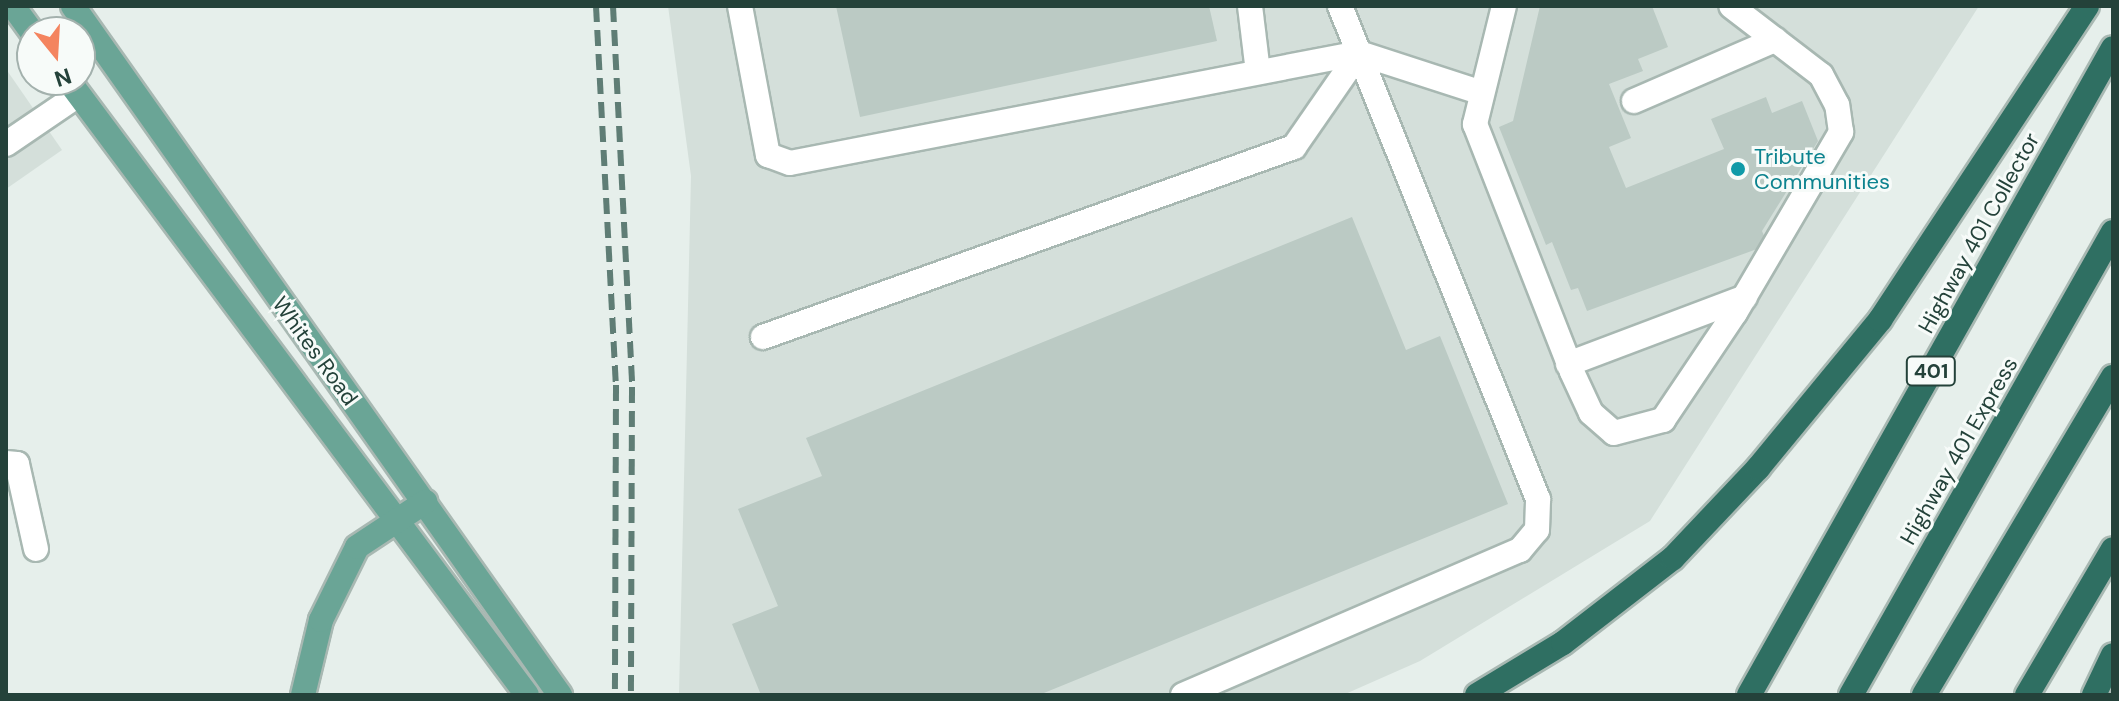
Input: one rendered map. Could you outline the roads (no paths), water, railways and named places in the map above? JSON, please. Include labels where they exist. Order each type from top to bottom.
[{"type":"highway","points":[[1477,695],[1563,643],[1673,558],[1758,468],[1880,320],[2087,6]]},
{"type":"highway","name":"Highway 401 Collector","points":[[1749,695],[2113,48]]},
{"type":"highway","name":"Highway 401 Express","points":[[1851,695],[2113,232]]},
{"type":"highway","points":[[1924,695],[2113,377]]},
{"type":"highway","points":[[2027,695],[2113,549]]},
{"type":"highway","points":[[2094,695],[2113,655]]},
{"type":"main road","name":"Whites Road","points":[[73,6],[560,695]]},
{"type":"main road","name":"Whites Road","points":[[80,96],[394,522],[527,695]]},
{"type":"main road","points":[[303,695],[321,620],[357,547],[425,502]]},
{"type":"street","points":[[740,6],[768,155],[790,163],[1359,53],[1479,92]]},
{"type":"street","points":[[1250,6],[1258,72]]},
{"type":"street","points":[[1183,695],[1520,550],[1537,530],[1538,499],[1340,6]]},
{"type":"street","points":[[1504,6],[1479,92],[1475,124],[1568,364],[1591,413],[1614,433],[1663,420],[1745,297],[1841,132],[1837,105],[1821,75],[1731,6]]},
{"type":"street","points":[[1634,101],[1775,40]]},
{"type":"street","points":[[763,337],[1294,147],[1359,53]]},
{"type":"street","points":[[7,141],[62,96]]},
{"type":"street","points":[[1568,364],[1745,297]]},
{"type":"street","points":[[6,463],[17,464],[36,549]]},
{"type":"railway","points":[[596,6],[616,385],[615,695]]},
{"type":"railway","points":[[613,6],[632,387],[631,695]]},
{"type":"place","name":"Tribute Communities","points":[[1738,169]]}]
